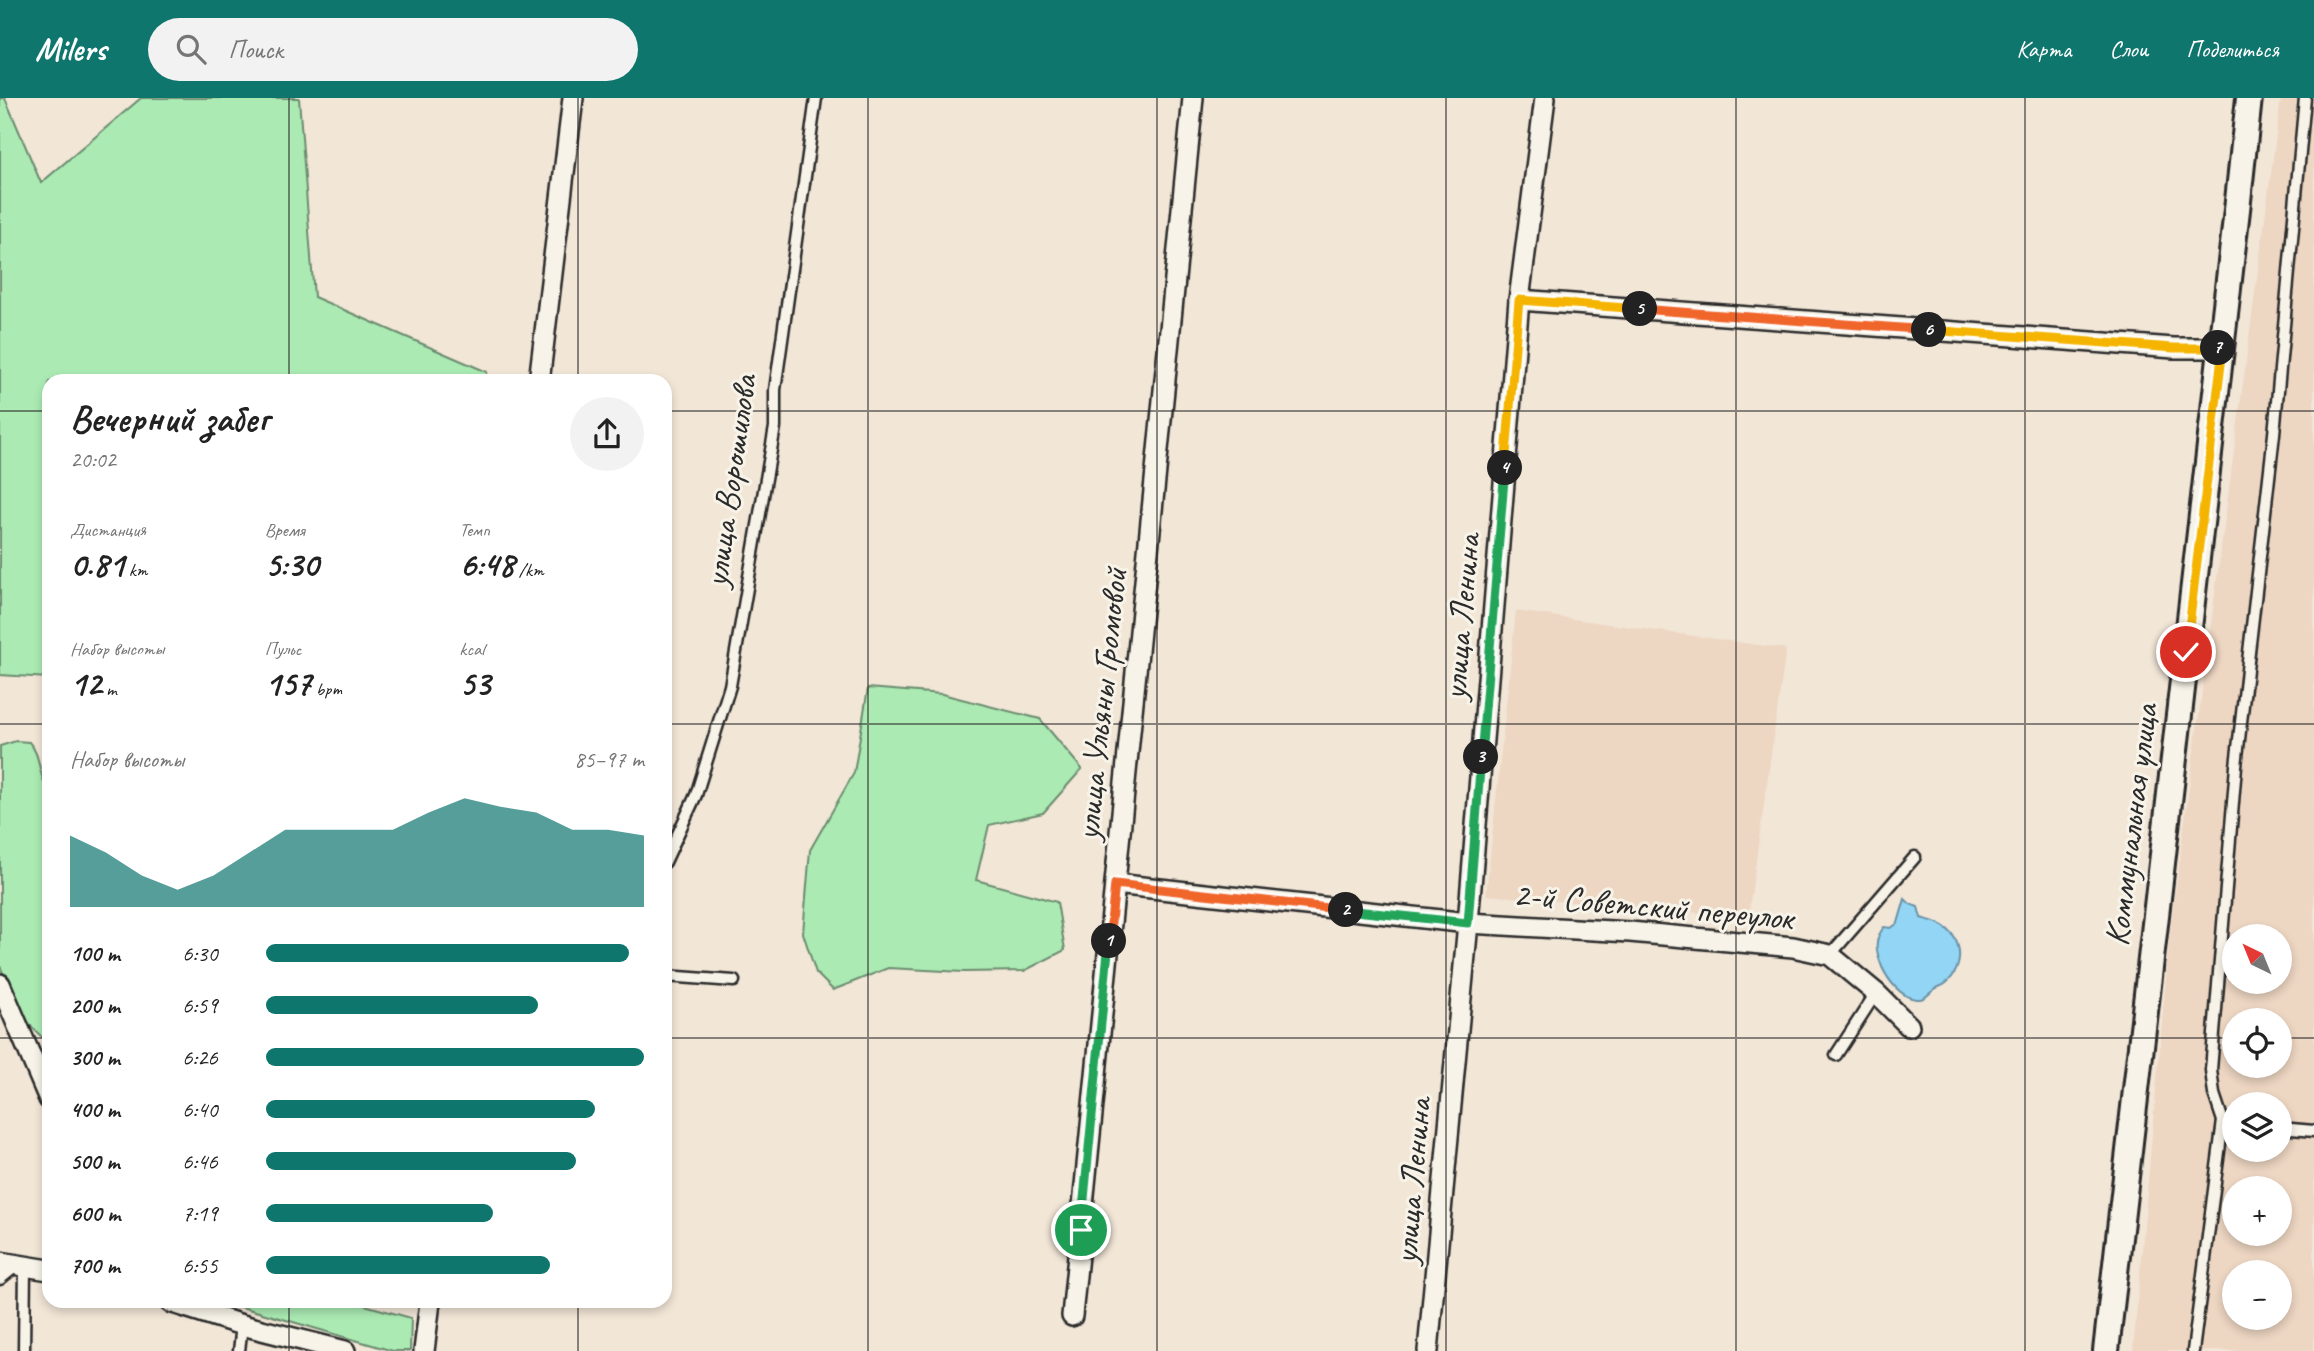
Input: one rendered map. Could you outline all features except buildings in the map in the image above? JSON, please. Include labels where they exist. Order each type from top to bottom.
[{"type":"street","points":[[540,374],[573,98]]},
{"type":"street","name":"улица Ульяны Громовой","points":[[1072,1316],[1193,98]]},
{"type":"street","name":"улица Ленина","points":[[1428,1351],[1468,923],[1519,300],[1545,98]]},
{"type":"street","name":"Коммунальная улица","points":[[2106,1351],[2141,1029],[2223,348],[2249,98]]},
{"type":"street","points":[[1519,300],[2160,347],[2223,348]]},
{"type":"street","name":"2-й Советский переулок","points":[[1115,884],[1468,923],[1630,932],[1793,947],[1830,955],[1876,993],[1909,1026]]},
{"type":"street","points":[[0,984],[42,1083]]},
{"type":"street","points":[[14,1265],[42,1269]]},
{"type":"street","points":[[189,1308],[242,1325],[345,1351]]},
{"type":"street","points":[[424,1351],[429,1308]]},
{"type":"lane","name":"улица Ворошилова","points":[[672,847],[696,795],[730,686],[775,427],[775,390],[816,98]]},
{"type":"lane","points":[[2222,1118],[2214,1094],[2211,1070],[2236,765],[2274,433],[2305,98]]},
{"type":"lane","points":[[1830,955],[1915,857]]},
{"type":"lane","points":[[672,976],[734,981]]},
{"type":"lane","points":[[1836,1055],[1876,993]]},
{"type":"lane","points":[[2193,1351],[2222,1129]]},
{"type":"lane","points":[[2292,1129],[2312,1131]]},
{"type":"lane","points":[[0,1279],[14,1265]]},
{"type":"lane","points":[[14,1265],[24,1351]]},
{"type":"lane","points":[[239,1351],[242,1325]]},
{"type":"shaded area","points":[[2281,98],[2314,98],[2314,1351],[2133,1351],[2170,932]]},
{"type":"shaded area","points":[[1516,611],[1786,649],[1748,917],[1486,895]]},
{"type":"green space","points":[[0,98],[5,98],[41,183],[141,98],[299,98],[314,297],[487,374],[42,374],[42,678],[0,675]]},
{"type":"green space","points":[[868,688],[942,694],[1040,719],[1082,769],[1043,813],[989,825],[976,880],[1057,902],[1065,950],[1024,971],[964,972],[888,968],[833,990],[816,973],[803,933],[810,850],[854,773]]},
{"type":"green space","points":[[16,741],[29,742],[38,759],[42,775],[42,1037],[25,1018],[0,966],[0,746]]},
{"type":"green space","points":[[245,1308],[375,1308],[411,1318],[410,1351],[393,1351]]},
{"type":"water","points":[[1905,899],[1918,907],[1921,918],[1936,922],[1949,930],[1958,945],[1959,962],[1952,978],[1920,999],[1911,998],[1891,983],[1877,951],[1881,932],[1884,927],[1891,928],[1898,923]]},
{"type":"route","points":[[1081,1230],[1115,884],[1468,923],[1519,300],[2174,348],[2223,348],[2186,652]]}]
